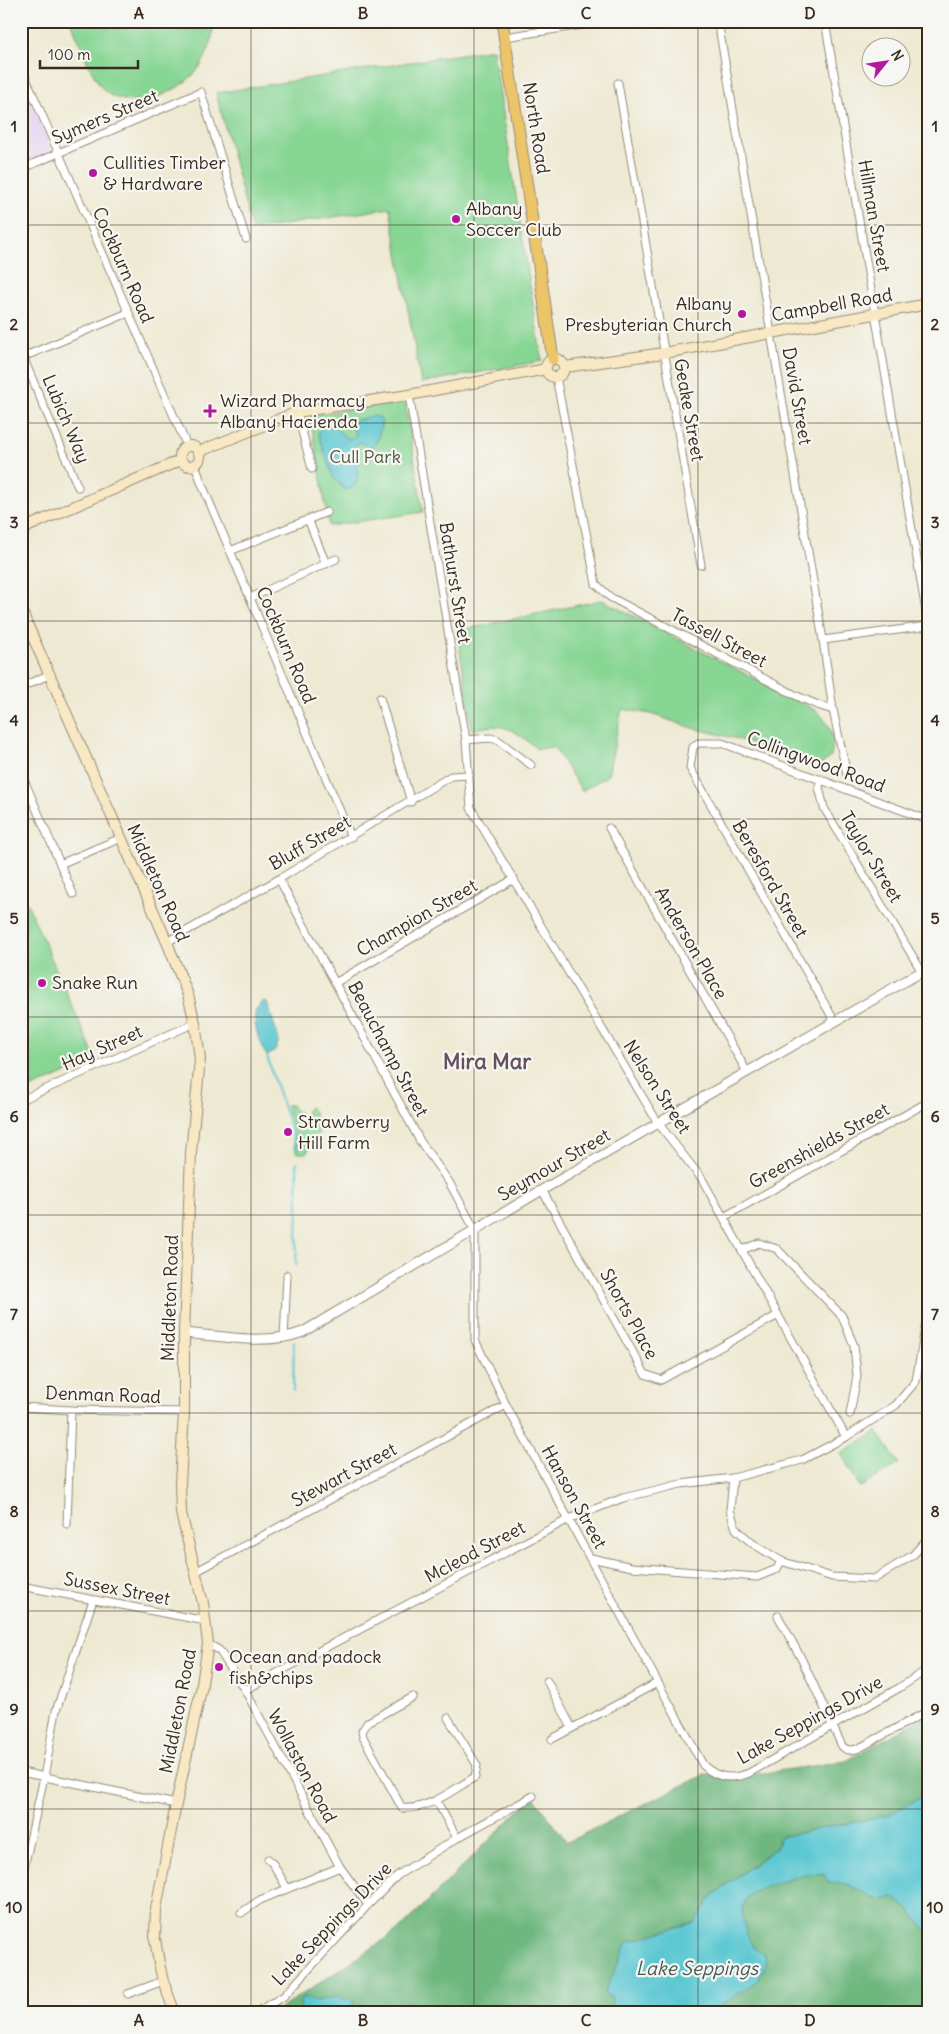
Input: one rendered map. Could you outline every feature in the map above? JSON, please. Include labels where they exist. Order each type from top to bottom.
[{"type":"main road","name":"North Road","points":[[502,21],[553,359]]},
{"type":"main road","name":"Campbell Road","points":[[565,367],[664,353],[928,304]]},
{"type":"main road","points":[[553,359],[562,361],[565,367],[563,374],[556,377],[549,375],[546,369],[548,362],[553,359]]},
{"type":"main road","points":[[198,452],[297,412],[409,395],[546,369]]},
{"type":"main road","points":[[187,446],[194,447],[198,452],[199,458],[195,464],[189,466],[181,460],[180,453],[187,446]]},
{"type":"main road","points":[[24,529],[181,460]]},
{"type":"main road","name":"Middleton Road","points":[[21,610],[51,674],[167,942],[188,995],[195,1023],[200,1059],[191,1152],[184,1333],[184,1412],[180,1484],[181,1513],[197,1571],[208,1644],[201,1690],[156,1908],[155,1939],[163,1981],[175,2013]]},
{"type":"street","points":[[505,37],[608,21]]},
{"type":"street","name":"David Street","points":[[718,21],[823,640],[833,710],[847,775]]},
{"type":"street","name":"Hillman Street","points":[[826,21],[928,624]]},
{"type":"street","name":"Cockburn Road","points":[[21,67],[187,446]]},
{"type":"street","name":"Geake Street","points":[[618,83],[701,564]]},
{"type":"street","name":"Symers Street","points":[[21,169],[201,92],[246,239]]},
{"type":"street","name":"Lubich Way","points":[[78,487],[23,356],[128,313]]},
{"type":"street","name":"Tassell Street","points":[[556,377],[596,584],[610,597],[797,696],[833,710]]},
{"type":"street","name":"Bathurst Street","points":[[409,395],[466,740],[469,775]]},
{"type":"street","points":[[297,412],[312,470]]},
{"type":"street","name":"Cockburn Road","points":[[195,464],[350,837]]},
{"type":"street","points":[[230,551],[327,512]]},
{"type":"street","points":[[308,519],[326,564]]},
{"type":"street","points":[[250,598],[336,559]]},
{"type":"street","points":[[823,640],[928,624]]},
{"type":"street","points":[[21,687],[51,674]]},
{"type":"street","points":[[380,698],[411,802]]},
{"type":"street","points":[[466,740],[490,738],[498,740],[531,765]]},
{"type":"street","name":"Collingwood Road","points":[[693,748],[698,743],[722,743],[928,820]]},
{"type":"street","name":"Beresford Street","points":[[693,748],[690,768],[835,1022]]},
{"type":"street","points":[[21,773],[73,894]]},
{"type":"street","name":"Bluff Street","points":[[167,942],[279,879],[452,776],[469,775]]},
{"type":"street","name":"Nelson Street","points":[[469,775],[471,808],[658,1124],[702,1178],[846,1437]]},
{"type":"street","name":"Taylor Street","points":[[821,779],[819,787],[824,808],[925,970]]},
{"type":"street","name":"Anderson Place","points":[[608,828],[747,1072]]},
{"type":"street","points":[[60,864],[121,838]]},
{"type":"street","name":"Beauchamp Street","points":[[279,879],[420,1141],[449,1182],[476,1230]]},
{"type":"street","name":"Champion Street","points":[[335,983],[514,880]]},
{"type":"street","name":"Seymour Street","points":[[184,1333],[265,1339],[284,1338],[303,1332],[542,1190],[925,970]]},
{"type":"street","name":"Hay Street","points":[[21,1100],[195,1023]]},
{"type":"street","name":"Greenshields Street","points":[[724,1217],[928,1102]]},
{"type":"street","name":"Shorts Place","points":[[542,1190],[645,1374],[661,1380],[778,1315]]},
{"type":"street","name":"Hanson Street","points":[[476,1230],[475,1340],[506,1405],[703,1765]]},
{"type":"street","points":[[742,1250],[759,1242],[777,1249],[842,1316],[854,1346],[857,1376],[850,1414]]},
{"type":"street","points":[[284,1338],[287,1275]]},
{"type":"street","name":"Mcleod Street","points":[[245,1690],[569,1519],[624,1498],[681,1484],[733,1478],[802,1460],[846,1437],[896,1405],[916,1381],[928,1311]]},
{"type":"street","name":"Stewart Street","points":[[197,1571],[506,1405]]},
{"type":"street","name":"Denman Road","points":[[21,1407],[184,1412]]},
{"type":"street","points":[[67,1524],[71,1410]]},
{"type":"street","points":[[733,1478],[730,1510],[736,1529],[752,1543],[781,1560],[832,1577],[874,1579],[913,1555],[928,1538]]},
{"type":"street","points":[[591,1558],[632,1567],[757,1577],[777,1569],[781,1560]]},
{"type":"street","name":"Sussex Street","points":[[21,1586],[206,1621]]},
{"type":"street","points":[[21,1882],[56,1711],[93,1600]]},
{"type":"street","points":[[778,1616],[802,1660],[845,1750],[852,1750],[863,1746],[928,1710]]},
{"type":"street","name":"Wollaston Road","points":[[208,1644],[219,1650],[245,1690],[340,1867],[368,1905]]},
{"type":"street","name":"Lake Seppings Drive","points":[[703,1765],[714,1774],[720,1776],[744,1775],[899,1688],[928,1668]]},
{"type":"street","points":[[547,1681],[572,1728]]},
{"type":"street","points":[[552,1739],[657,1683]]},
{"type":"street","points":[[412,1697],[368,1722],[362,1731],[402,1808],[413,1809],[436,1800],[475,1777],[477,1765],[448,1718]]},
{"type":"street","points":[[21,1772],[176,1804]]},
{"type":"street","name":"Lake Seppings Drive","points":[[255,2013],[284,1996],[398,1875],[457,1838],[533,1796]]},
{"type":"street","points":[[436,1800],[457,1838]]},
{"type":"street","points":[[268,1859],[287,1888]]},
{"type":"street","points":[[241,1913],[260,1900],[340,1867]]},
{"type":"street","points":[[128,1994],[163,1981]]},
{"type":"shaded area","points":[[21,75],[52,148],[49,155],[21,167]]},
{"type":"green space","points":[[71,21],[213,21],[213,35],[206,56],[198,69],[186,82],[165,94],[153,98],[129,101],[107,93],[96,80]]},
{"type":"green space","name":"Albany Soccer Club","points":[[493,49],[542,361],[421,383],[390,208],[252,230],[216,93]]},
{"type":"green space","name":"Cull Park","points":[[405,402],[423,512],[329,526],[310,415]]},
{"type":"green space","points":[[602,600],[817,711],[831,732],[833,742],[831,756],[821,765],[651,714],[622,709],[608,775],[582,791],[554,747],[537,749],[521,736],[500,727],[492,726],[472,730],[457,631]]},
{"type":"green space","name":"Snake Run","points":[[27,903],[96,1060],[21,1093],[21,907]]},
{"type":"green space","points":[[286,1105],[291,1105],[295,1111],[301,1113],[302,1124],[306,1128],[308,1125],[306,1110],[310,1107],[314,1112],[319,1133],[312,1141],[307,1153],[298,1153]]},
{"type":"green space","points":[[877,1431],[899,1464],[860,1487],[841,1454]]},
{"type":"green space","points":[[928,1715],[928,1793],[889,1815],[780,1837],[777,1846],[712,1896],[695,1922],[628,1942],[604,1993],[612,1998],[611,2013],[274,2013],[399,1930],[533,1796],[567,1842],[704,1775],[737,1777],[846,1761]]},
{"type":"green space","points":[[812,1872],[824,1874],[828,1882],[847,1884],[875,1899],[893,1897],[911,1911],[928,1933],[928,2013],[710,2013],[758,1980],[764,1955],[752,1945],[743,1924],[741,1911],[745,1901],[753,1893],[764,1887]]},
{"type":"water","points":[[372,416],[379,417],[382,421],[377,442],[369,448],[361,442],[354,448],[359,458],[357,483],[351,489],[345,490],[333,477],[318,433],[322,427],[332,426],[349,439],[356,436],[352,427],[353,421]]},
{"type":"water","points":[[264,1001],[267,1002],[279,1040],[275,1051],[267,1056],[259,1040],[255,1021],[256,1010]]},
{"type":"water","name":"Lake Seppings","points":[[928,1793],[928,1933],[911,1911],[893,1897],[875,1899],[847,1884],[828,1882],[824,1874],[798,1876],[756,1891],[745,1901],[742,1908],[742,1917],[750,1941],[765,1955],[766,1965],[758,1980],[710,2013],[611,2013],[612,1998],[604,1993],[628,1942],[695,1922],[712,1896],[777,1847],[780,1837],[889,1815]]},
{"type":"water","points":[[338,1996],[344,1999],[353,1999],[353,2010],[336,2013],[297,2013],[301,2007],[300,2002],[304,1997],[317,2001]]},
{"type":"waterway","points":[[267,1056],[296,1151]]},
{"type":"waterway","points":[[296,1266],[297,1162]]},
{"type":"waterway","points":[[293,1391],[294,1341]]},
{"type":"place","name":"Cullities Timber & Hardware","points":[[93,173]]},
{"type":"place","name":"Albany Soccer Club","points":[[456,219]]},
{"type":"place","name":"Albany Presbyterian Church","points":[[742,314]]},
{"type":"place","name":"Wizard Pharmacy Albany Hacienda","points":[[210,411]]},
{"type":"place","name":"Snake Run","points":[[42,983]]},
{"type":"place","name":"Strawberry Hill Farm","points":[[288,1132]]},
{"type":"place","name":"Ocean and padock fish&chips","points":[[219,1667]]},
{"type":"district","name":"Mira Mar","points":[[487,1061]]}]
